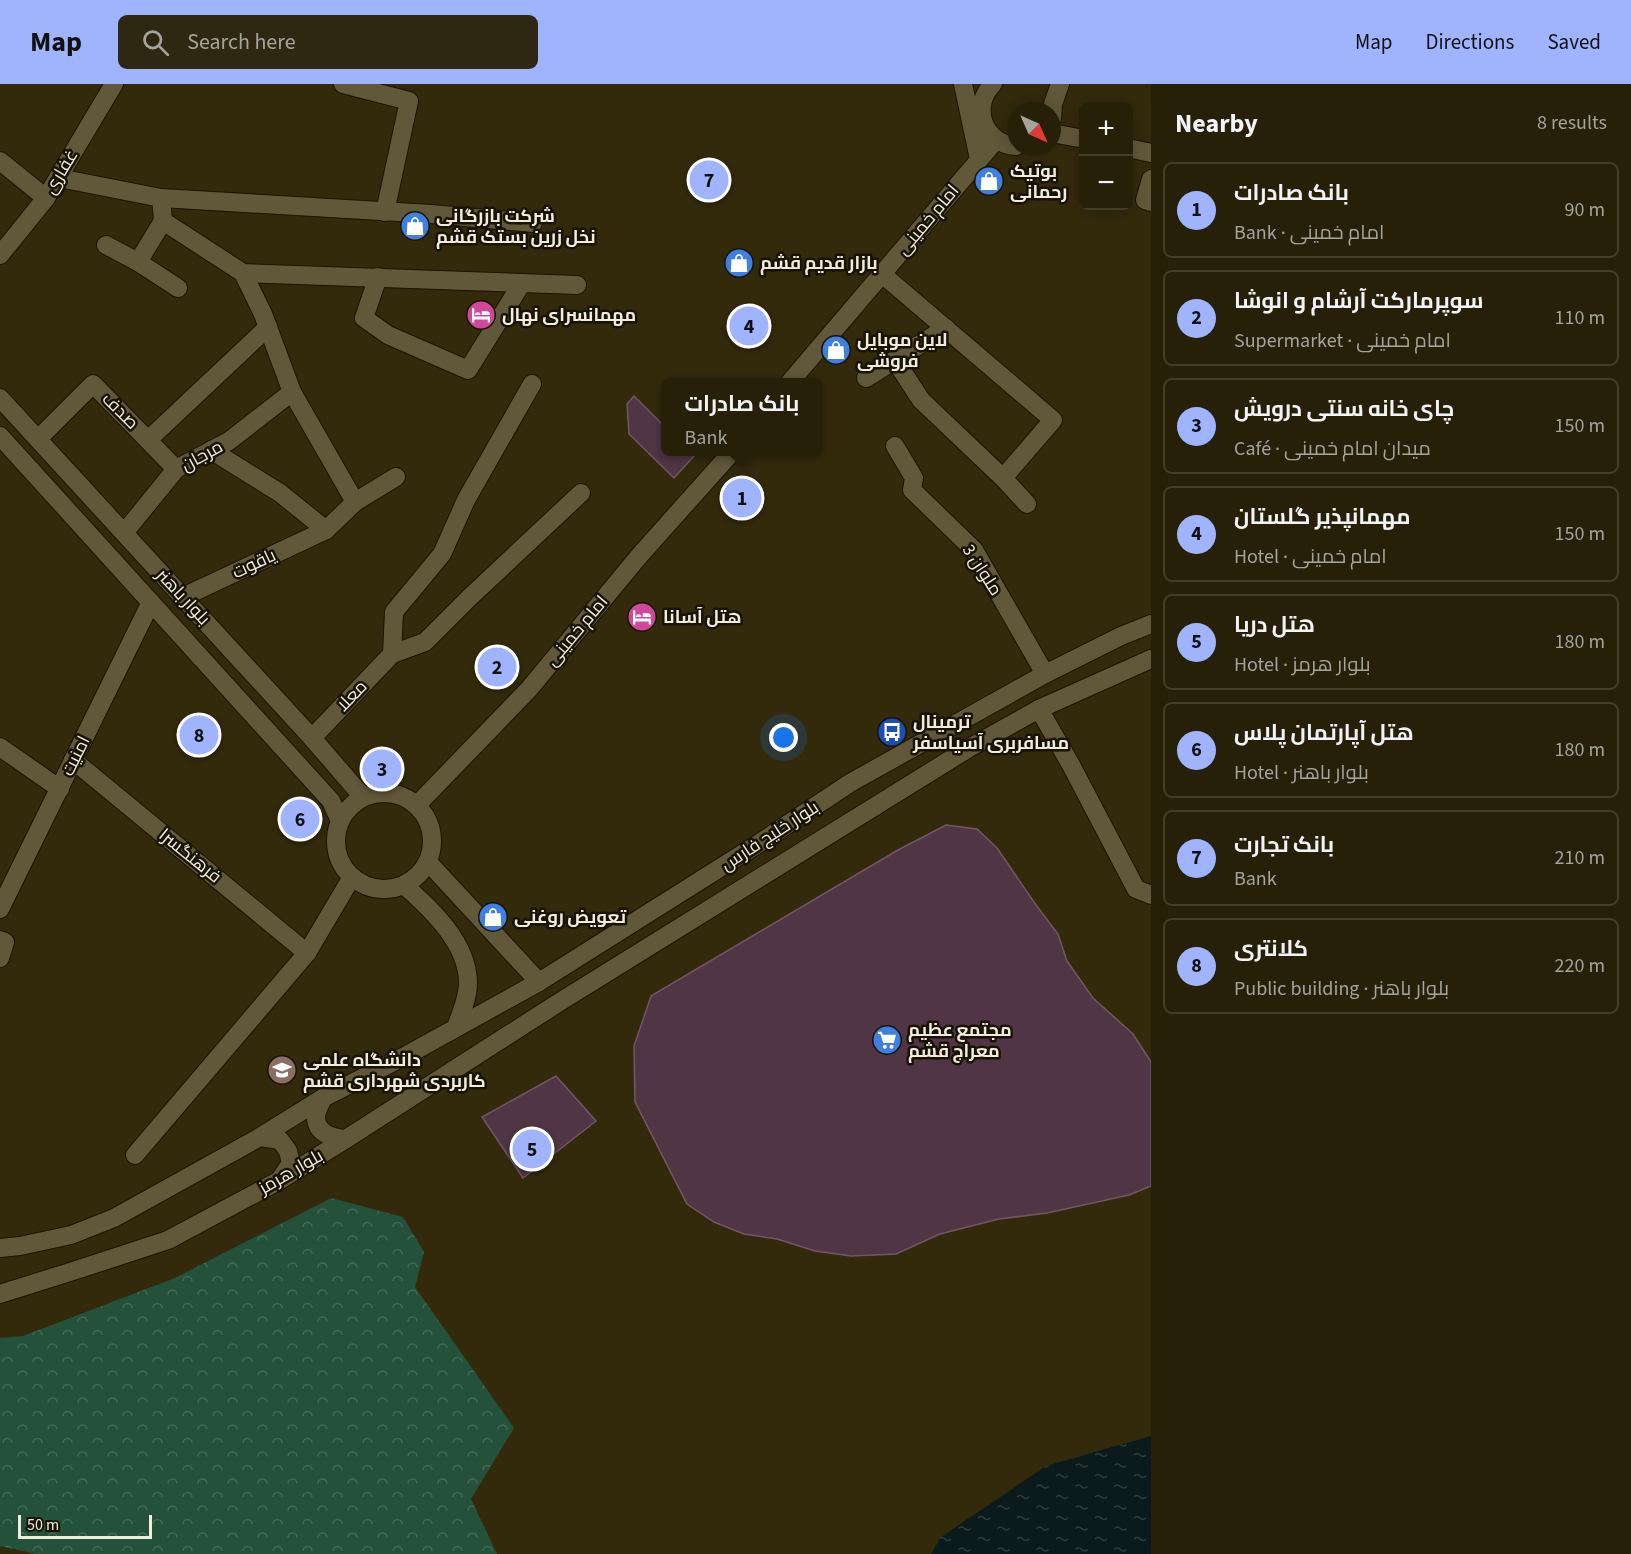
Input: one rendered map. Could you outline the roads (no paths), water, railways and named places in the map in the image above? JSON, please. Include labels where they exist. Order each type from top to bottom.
[{"type":"street","name":"غفاری","points":[[0,255],[46,198],[114,84]]},
{"type":"street","points":[[343,84],[409,101],[385,212]]},
{"type":"street","points":[[963,84],[979,159]]},
{"type":"street","points":[[993,84],[983,97],[981,116],[989,133],[996,140],[1007,144]]},
{"type":"street","points":[[1054,102],[1058,87]]},
{"type":"street","points":[[1061,135],[1079,138]]},
{"type":"street","name":"امام خمینی","points":[[793,378],[996,140]]},
{"type":"street","points":[[1133,149],[1151,153]]},
{"type":"street","points":[[0,161],[46,198]]},
{"type":"street","points":[[59,178],[161,198],[431,214],[533,223]]},
{"type":"street","points":[[1151,179],[1145,200],[1151,202]]},
{"type":"street","points":[[138,262],[163,221],[161,198]]},
{"type":"street","points":[[163,221],[243,273],[577,285]]},
{"type":"street","points":[[106,245],[138,262],[178,288]]},
{"type":"street","points":[[243,273],[268,327],[292,392],[355,502]]},
{"type":"street","points":[[882,274],[1053,420],[1003,478]]},
{"type":"street","points":[[378,278],[364,318],[388,335],[468,370],[522,283]]},
{"type":"street","points":[[148,440],[268,327]]},
{"type":"street","points":[[866,378],[946,328]]},
{"type":"street","points":[[895,360],[921,400],[1027,504]]},
{"type":"street","name":"صدف","points":[[38,439],[93,384],[176,469]]},
{"type":"street","points":[[532,384],[466,500],[442,555],[394,612],[392,654],[425,642],[581,493]]},
{"type":"street","name":"مرجان","points":[[124,533],[176,469],[229,441],[292,392]]},
{"type":"street","name":"بلوار باهنر","points":[[0,398],[312,738],[363,797]]},
{"type":"street","name":"بلوار باهنر","points":[[0,436],[331,801],[340,821]]},
{"type":"street","name":"ملوان 3","points":[[896,446],[914,478],[912,490],[974,550],[1045,674]]},
{"type":"street","points":[[211,450],[280,493],[326,530]]},
{"type":"street","name":"امام خمینی","points":[[417,805],[529,689],[640,555],[728,456]]},
{"type":"street","name":"یاقوت","points":[[183,597],[326,530],[355,502],[396,477]]},
{"type":"street","name":"امنیت","points":[[0,909],[151,602]]},
{"type":"street","name":"بلوار خلیج فارس","points":[[456,1027],[539,982],[850,783],[1045,674],[1121,636],[1151,624]]},
{"type":"street","name":"معلا","points":[[312,738],[392,654]]},
{"type":"street","name":"بلوار خلیج فارس","points":[[558,1003],[969,748],[1039,709],[1151,659]]},
{"type":"street","points":[[1039,709],[1136,889],[1151,895]]},
{"type":"street","points":[[0,747],[60,789]]},
{"type":"street","name":"فرهنگسرا","points":[[73,760],[307,953]]},
{"type":"street","points":[[377,793],[391,793],[405,797],[417,805],[425,814],[433,837],[432,850],[422,872],[414,880],[390,889],[376,889],[363,885],[352,877],[344,868],[337,851],[336,833],[340,821],[350,807],[363,797],[377,793]]},
{"type":"street","points":[[428,862],[539,982]]},
{"type":"street","points":[[135,1155],[307,953],[352,877]]},
{"type":"street","points":[[0,1248],[71,1235],[114,1218],[260,1137],[323,1098],[456,1027],[464,1005],[468,982],[462,952],[434,912],[404,885]]},
{"type":"street","points":[[0,940],[5,942],[0,957]]},
{"type":"street","name":"بلوار هرمز","points":[[0,1294],[168,1240],[280,1180],[558,1003]]},
{"type":"street","points":[[323,1098],[316,1117],[320,1129],[331,1137],[346,1139]]},
{"type":"street","points":[[260,1137],[280,1140],[288,1151],[291,1163],[280,1180]]},
{"type":"water","points":[[1151,1436],[1151,1554],[931,1554],[941,1537],[1046,1466]]},
{"type":"place","name":"بانک تجارت","points":[[709,180]]},
{"type":"place","name":"بوتیک رحمانی","points":[[989,181]]},
{"type":"place","name":"شرکت بازرگانی نخل زرین بستک قشم","points":[[415,226]]},
{"type":"place","name":"بازار قدیم قشم","points":[[739,263]]},
{"type":"place","name":"مهمانسرای نهال","points":[[481,315]]},
{"type":"place","name":"مهمانپذیر گلستان","points":[[749,326]]},
{"type":"place","name":"لاین موبایل فروشی","points":[[836,350]]},
{"type":"place","name":"بانک صادرات","points":[[742,498]]},
{"type":"place","name":"هتل آسانا","points":[[642,617]]},
{"type":"place","name":"سوپرمارکت آرشام و انوشا","points":[[497,667]]},
{"type":"place","name":"ترمینال مسافربری آسیاسفر","points":[[892,732]]},
{"type":"place","name":"کلانتری","points":[[199,735]]},
{"type":"place","name":"چای خانه سنتی درویش","points":[[382,769]]},
{"type":"place","name":"هتل آپارتمان پلاس","points":[[300,819]]},
{"type":"place","name":"تعویض روغنی","points":[[493,917]]},
{"type":"place","name":"مجتمع عظیم معراج قشم","points":[[887,1040]]},
{"type":"place","name":"دانشگاه علمی کاربردی شهرداری قشم","points":[[282,1070]]},
{"type":"place","name":"هتل دریا","points":[[532,1149]]}]
